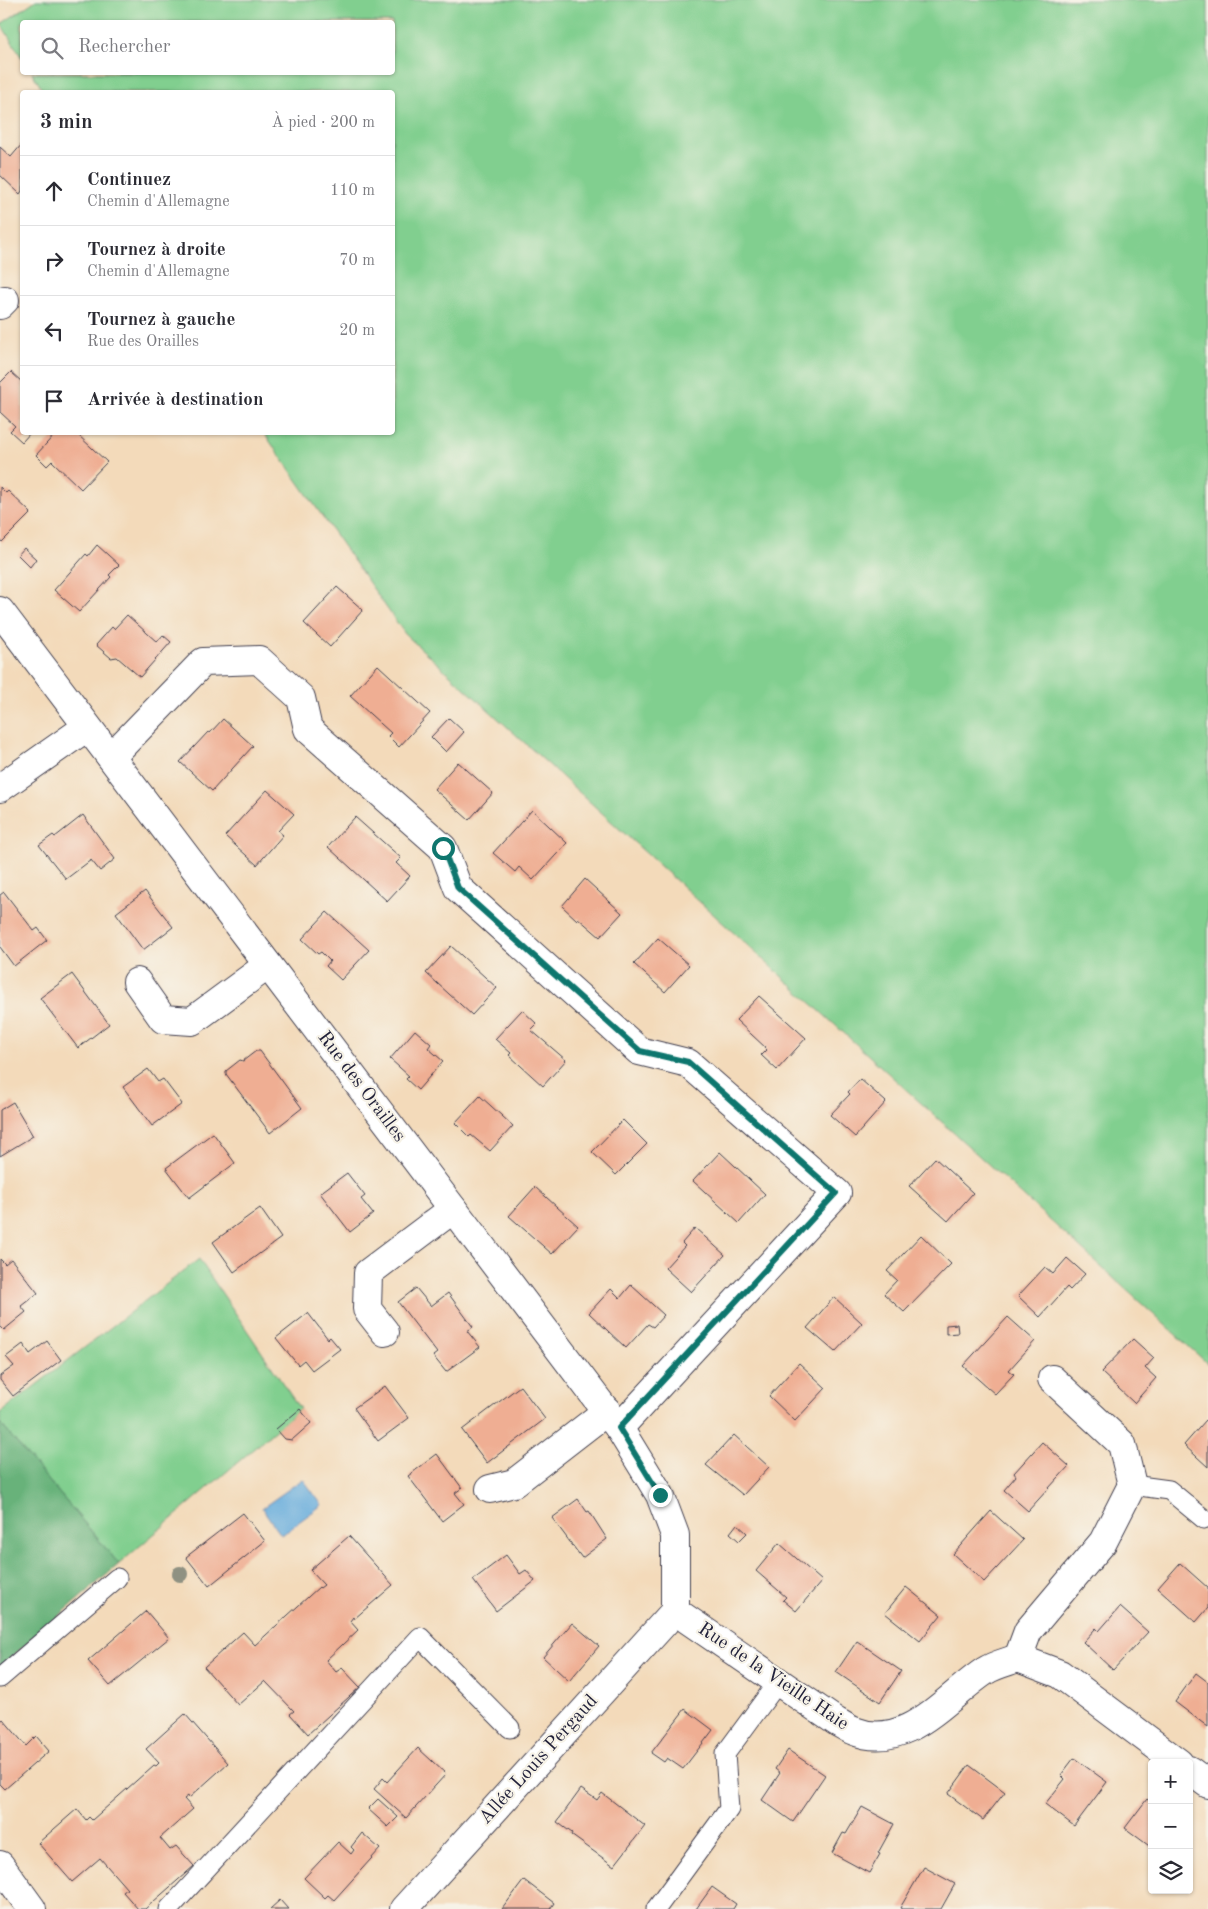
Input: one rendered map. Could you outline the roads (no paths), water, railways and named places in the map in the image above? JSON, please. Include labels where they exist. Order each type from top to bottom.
[{"type":"street","name":"Rue des Orailles","points":[[0,611],[613,1420],[660,1495],[675,1535],[675,1611]]},
{"type":"street","points":[[111,757],[203,662],[258,660],[301,698],[308,730],[443,848],[458,888],[640,1051],[688,1062],[836,1193],[613,1420],[514,1483],[490,1489]]},
{"type":"street","points":[[0,788],[87,726]]},
{"type":"street","points":[[137,982],[163,1019],[192,1021],[268,965]]},
{"type":"street","points":[[386,1332],[367,1309],[368,1272],[453,1209]]},
{"type":"street","points":[[1052,1379],[1122,1444],[1132,1485],[1103,1542],[1028,1631],[1018,1658],[1060,1674],[1174,1759]]},
{"type":"street","name":"Rue de la Vieille Haie","points":[[675,1611],[778,1682],[855,1731],[874,1735],[898,1733],[918,1723],[986,1669],[1018,1658]]},
{"type":"street","name":"Allée Louis Pergaud","points":[[404,1909],[675,1611]]},
{"type":"street","points":[[1193,1773],[1208,1784]]},
{"type":"street","points":[[0,1865],[32,1909]]},
{"type":"lane","points":[[1132,1485],[1169,1490],[1204,1519]]},
{"type":"lane","points":[[0,1678],[34,1655],[117,1578]]},
{"type":"lane","points":[[168,1909],[420,1637],[510,1728]]},
{"type":"lane","points":[[656,1909],[729,1809],[725,1754],[778,1682]]},
{"type":"water","points":[[303,1479],[322,1505],[281,1535],[262,1508]]}]
